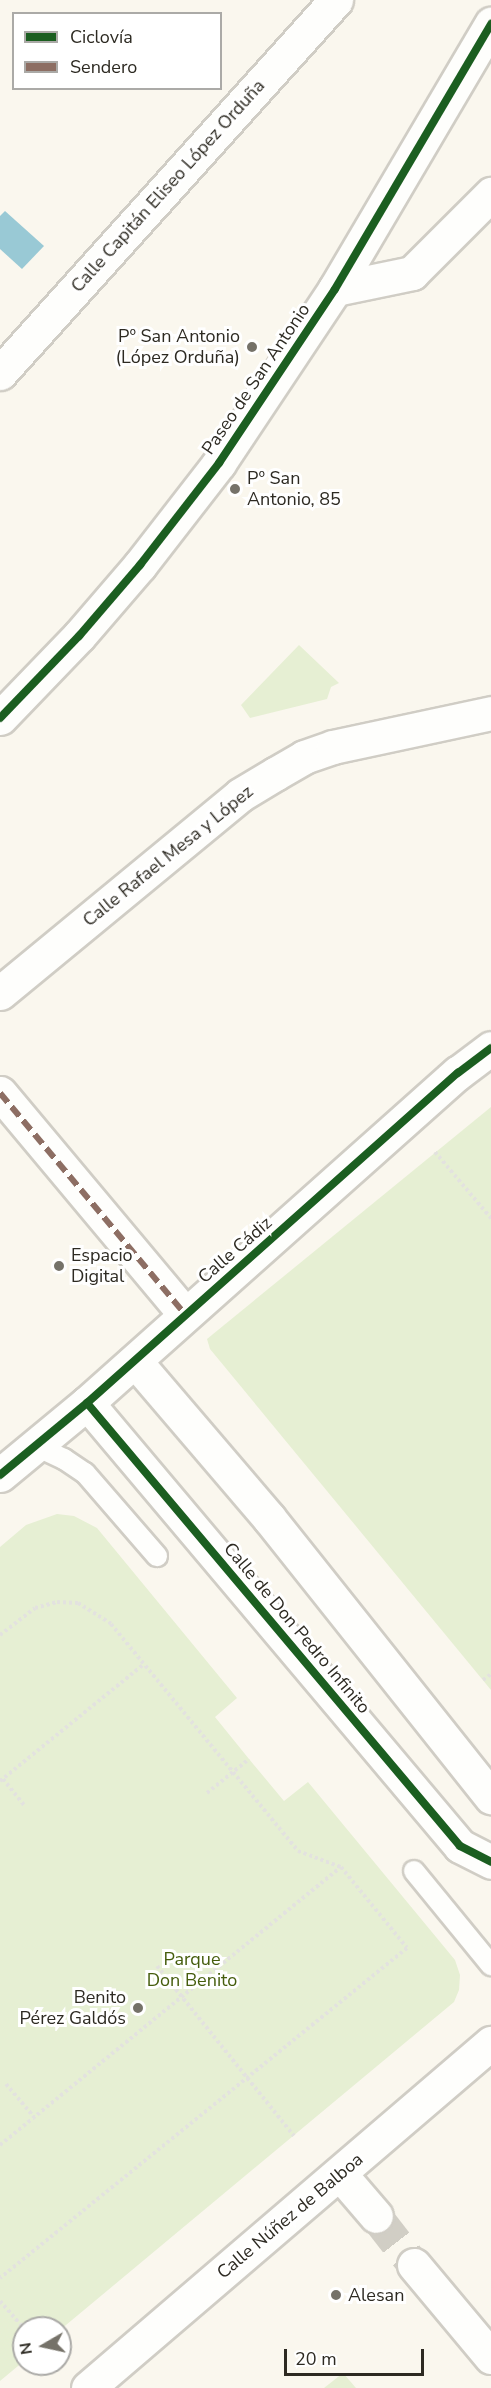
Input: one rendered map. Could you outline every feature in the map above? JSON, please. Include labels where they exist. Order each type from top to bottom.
[{"type":"street","name":"Calle Capitán Eliseo López Orduña","points":[[0,373],[336,0]]},
{"type":"street","name":"Paseo de San Antonio","points":[[0,718],[79,636],[140,565],[212,472],[335,289],[491,24]]},
{"type":"street","points":[[335,289],[412,273],[491,194]]},
{"type":"street","name":"Calle Rafael Mesa y López","points":[[0,993],[240,795],[304,757],[333,747],[491,713]]},
{"type":"street","name":"Calle Cádiz","points":[[2,1470],[36,1446],[87,1403],[458,1073],[491,1048]]},
{"type":"street","points":[[0,1094],[185,1314]]},
{"type":"street","points":[[135,1361],[269,1518],[491,1797]]},
{"type":"street","name":"Calle de Don Pedro Infinito","points":[[87,1403],[460,1846],[491,1862]]},
{"type":"street","name":"Calle Núñez de Balboa","points":[[88,2388],[491,2043]]},
{"type":"street","points":[[340,2174],[376,2216]]},
{"type":"street","points":[[414,2265],[491,2357]]},
{"type":"lane","points":[[36,1446],[64,1459],[85,1473],[157,1556]]},
{"type":"lane","points":[[414,1871],[491,1965]]},
{"type":"path","points":[[435,1152],[491,1218]]},
{"type":"path","points":[[0,1635],[35,1608],[57,1602],[78,1603],[111,1624],[298,1851],[341,1867],[407,1948],[0,2278]]},
{"type":"path","points":[[25,1806],[1,1780],[144,1664]]},
{"type":"path","points":[[483,1680],[491,1674]]},
{"type":"path","points":[[207,1793],[249,1759]]},
{"type":"path","points":[[0,2145],[341,1867]]},
{"type":"path","points":[[158,1966],[294,2136]]},
{"type":"path","points":[[6,2084],[34,2117]]},
{"type":"path","points":[[0,2301],[13,2316]]},
{"type":"green space","points":[[299,645],[339,683],[331,687],[327,699],[250,718],[241,705]]},
{"type":"green space","points":[[491,1107],[491,1690],[210,1349],[207,1339]]},
{"type":"green space","name":"Parque Don Benito","points":[[57,1514],[74,1516],[97,1528],[237,1698],[215,1717],[249,1759],[284,1801],[308,1782],[455,1960],[460,1975],[459,1990],[454,2002],[72,2320],[72,2316],[12,2316],[12,2371],[0,2381],[0,1547],[26,1525]]},
{"type":"green space","points":[[343,2373],[356,2388],[324,2388]]},
{"type":"water","points":[[5,211],[44,246],[22,269],[0,249],[0,216]]},
{"type":"tunnel","points":[[376,2216],[414,2265]]},
{"type":"marked path","points":[[0,1093],[185,1314]]},
{"type":"cycle path","points":[[0,718],[79,636],[140,565],[219,463],[335,289],[491,24]]},
{"type":"cycle path","points":[[0,1475],[87,1403],[458,1073],[491,1048]]},
{"type":"cycle path","points":[[87,1403],[460,1846],[491,1862]]},
{"type":"place","name":"Pº San Antonio (López Orduña)","points":[[252,347]]},
{"type":"place","name":"Pº San Antonio, 85","points":[[235,489]]},
{"type":"place","name":"Espacio Digital","points":[[59,1266]]},
{"type":"place","name":"Benito Pérez Galdós","points":[[138,2008]]},
{"type":"place","name":"Alesan","points":[[336,2295]]}]
